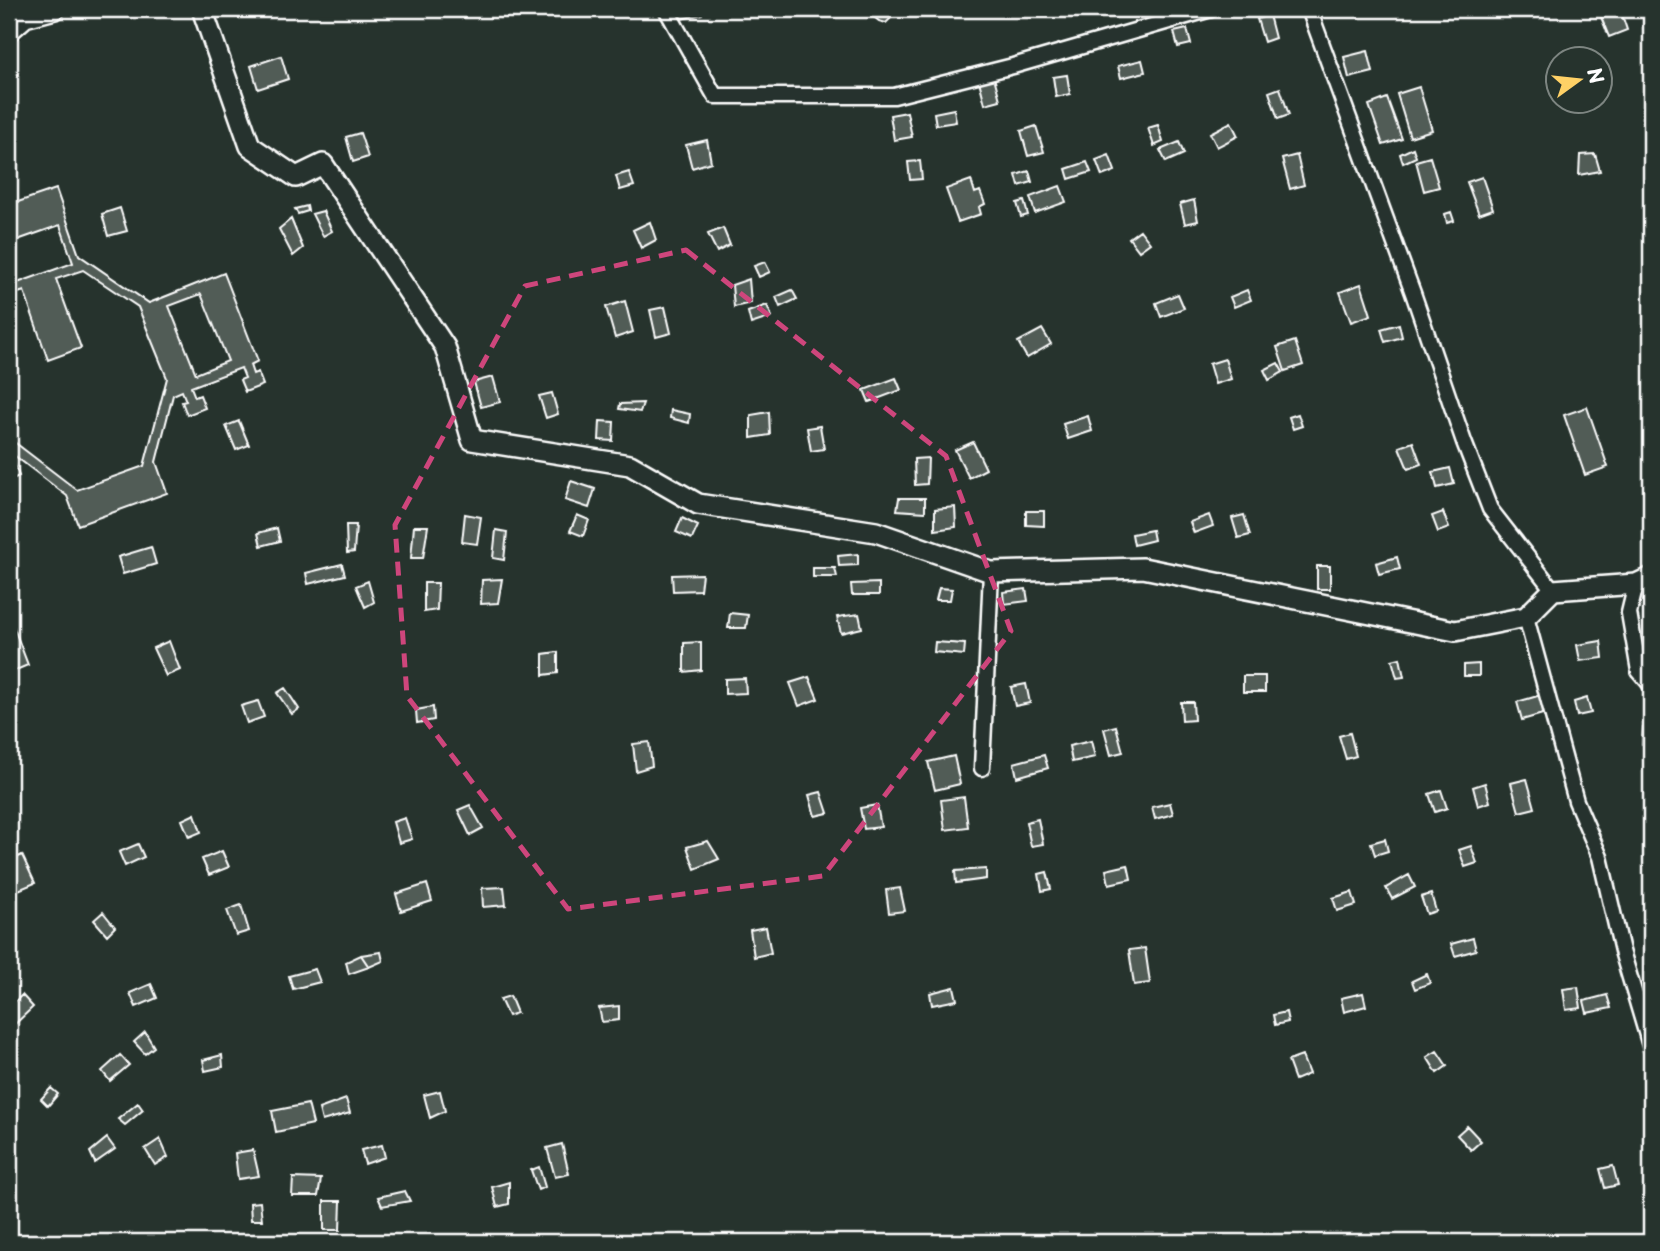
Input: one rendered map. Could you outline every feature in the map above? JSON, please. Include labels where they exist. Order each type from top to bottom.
[{"type":"street","points":[[9,31],[25,13],[55,9]]},
{"type":"street","points":[[202,9],[250,146],[296,177],[323,163],[445,347],[472,440],[631,465],[698,504],[876,532],[991,572],[1143,568],[1455,631],[1526,617],[1553,590],[1644,581]]},
{"type":"street","points":[[667,9],[715,96],[894,96],[1013,66],[1211,9]]},
{"type":"street","points":[[1309,9],[1490,509],[1553,590]]},
{"type":"street","points":[[982,768],[991,572]]},
{"type":"street","points":[[1644,581],[1629,612],[1639,671],[1651,685]]},
{"type":"street","points":[[1526,617],[1576,801],[1600,857],[1622,951],[1651,1049]]},
{"type":"highlighted area","points":[[686,250],[946,456],[1011,631],[823,876],[568,909],[407,696],[395,525],[525,286]]},
{"type":"building","points":[[679,9],[701,9],[702,14],[681,19]]},
{"type":"building","points":[[875,9],[891,9],[894,11],[893,16],[886,23],[879,21],[874,17]]},
{"type":"building","points":[[1620,9],[1627,30],[1609,37],[1601,17]]},
{"type":"building","points":[[1269,15],[1275,38],[1264,42],[1257,19]]},
{"type":"building","points":[[1187,29],[1191,44],[1178,47],[1174,32]]},
{"type":"building","points":[[1368,51],[1373,72],[1349,78],[1344,57]]},
{"type":"building","points":[[281,56],[288,79],[258,89],[251,66]]},
{"type":"building","points":[[1142,60],[1145,72],[1121,78],[1118,66]]},
{"type":"building","points":[[1067,75],[1070,94],[1056,97],[1053,77]]},
{"type":"building","points":[[994,77],[1000,100],[985,104],[979,81]]},
{"type":"building","points":[[1419,87],[1432,130],[1410,137],[1397,94]]},
{"type":"building","points":[[1280,88],[1289,115],[1278,119],[1269,92]]},
{"type":"building","points":[[1387,98],[1402,139],[1383,145],[1369,105]]},
{"type":"building","points":[[954,109],[956,122],[936,125],[934,113]]},
{"type":"building","points":[[907,112],[912,137],[894,140],[890,115]]},
{"type":"building","points":[[1231,122],[1238,136],[1217,147],[1210,133]]},
{"type":"building","points":[[1158,125],[1163,142],[1154,146],[1148,128]]},
{"type":"building","points":[[1036,126],[1044,152],[1028,156],[1021,131]]},
{"type":"building","points":[[360,133],[368,157],[353,162],[346,137]]},
{"type":"building","points":[[707,140],[711,162],[692,168],[686,145]]},
{"type":"building","points":[[1179,142],[1184,154],[1166,162],[1160,150]]},
{"type":"building","points":[[1413,148],[1416,157],[1403,163],[1400,154]]},
{"type":"building","points":[[1595,154],[1600,171],[1579,175],[1580,155]]},
{"type":"building","points":[[1109,155],[1115,171],[1102,176],[1096,160]]},
{"type":"building","points":[[1297,155],[1304,185],[1290,189],[1282,159]]},
{"type":"building","points":[[1430,157],[1439,187],[1424,191],[1416,161]]},
{"type":"building","points":[[920,161],[922,179],[910,180],[908,162]]},
{"type":"building","points":[[1087,162],[1091,172],[1069,179],[1066,169]]},
{"type":"building","points":[[1029,171],[1032,182],[1019,186],[1016,175]]},
{"type":"building","points":[[629,172],[634,186],[620,190],[616,176]]},
{"type":"building","points":[[1482,177],[1493,209],[1479,214],[1467,182]]},
{"type":"building","points":[[971,180],[975,193],[980,191],[985,204],[979,207],[981,214],[958,222],[946,189]]},
{"type":"building","points":[[1060,186],[1066,202],[1035,213],[1030,197]]},
{"type":"building","points":[[56,189],[79,255],[149,303],[224,273],[258,361],[250,365],[253,374],[258,372],[263,385],[245,392],[240,380],[245,378],[241,368],[191,387],[195,397],[200,395],[205,408],[187,415],[182,402],[186,401],[182,391],[173,395],[156,462],[167,493],[78,525],[67,496],[9,454],[9,438],[77,490],[144,466],[167,378],[138,307],[83,270],[56,279],[81,348],[48,360],[24,291],[9,296],[9,286],[73,263],[60,225],[9,243],[9,205]],"holes":[[[201,294],[228,361],[196,374],[169,306]]]},
{"type":"building","points":[[1194,200],[1198,221],[1185,224],[1180,204]]},
{"type":"building","points":[[1024,201],[1028,215],[1021,217],[1017,203]]},
{"type":"building","points":[[307,206],[308,211],[298,214],[295,209]]},
{"type":"building","points":[[120,208],[127,231],[108,236],[102,214]]},
{"type":"building","points":[[323,211],[332,231],[323,236],[312,214]]},
{"type":"building","points":[[1451,212],[1454,221],[1447,223],[1445,214]]},
{"type":"building","points":[[291,219],[303,248],[293,256],[279,229]]},
{"type":"building","points":[[650,222],[656,240],[641,248],[633,230]]},
{"type":"building","points":[[723,228],[730,245],[717,252],[708,234]]},
{"type":"building","points":[[1140,230],[1150,243],[1139,251],[1129,238]]},
{"type":"building","points":[[765,262],[770,272],[759,277],[754,266]]},
{"type":"building","points":[[749,279],[751,303],[734,307],[732,285]]},
{"type":"building","points":[[1361,284],[1371,315],[1351,322],[1340,292]]},
{"type":"building","points":[[792,290],[797,299],[780,307],[776,297]]},
{"type":"building","points":[[1247,290],[1251,300],[1234,307],[1230,297]]},
{"type":"building","points":[[1178,294],[1184,308],[1161,317],[1156,303]]},
{"type":"building","points":[[625,301],[633,332],[615,338],[606,307]]},
{"type":"building","points":[[767,305],[772,317],[751,324],[748,312]]},
{"type":"building","points":[[665,307],[671,333],[656,337],[650,310]]},
{"type":"building","points":[[1399,324],[1402,337],[1385,342],[1381,329]]},
{"type":"building","points":[[1042,329],[1051,344],[1027,358],[1018,342]]},
{"type":"building","points":[[1295,341],[1303,365],[1285,371],[1277,347]]},
{"type":"building","points":[[1225,359],[1231,379],[1215,384],[1209,364]]},
{"type":"building","points":[[1278,363],[1283,372],[1269,380],[1264,370]]},
{"type":"building","points":[[493,377],[500,402],[481,407],[474,382]]},
{"type":"building","points":[[896,378],[901,390],[869,402],[864,390]]},
{"type":"building","points":[[552,393],[558,414],[546,418],[539,396]]},
{"type":"building","points":[[643,403],[640,412],[619,409],[620,404]]},
{"type":"building","points":[[1587,407],[1608,467],[1585,475],[1564,415]]},
{"type":"building","points":[[671,410],[690,414],[689,423],[670,418]]},
{"type":"building","points":[[769,412],[770,435],[751,438],[751,415]]},
{"type":"building","points":[[1298,414],[1302,426],[1293,429],[1289,417]]},
{"type":"building","points":[[1088,416],[1092,431],[1068,439],[1063,424]]},
{"type":"building","points":[[239,421],[249,445],[236,450],[226,426]]},
{"type":"building","points":[[600,421],[614,422],[613,441],[599,440]]},
{"type":"building","points":[[820,426],[824,449],[811,451],[807,428]]},
{"type":"building","points":[[973,442],[986,469],[969,478],[955,450]]},
{"type":"building","points":[[1413,442],[1421,464],[1408,469],[1399,447]]},
{"type":"building","points":[[928,458],[927,484],[915,485],[914,459]]},
{"type":"building","points":[[14,463],[19,476],[9,481],[9,465]]},
{"type":"building","points":[[1450,468],[1454,484],[1437,488],[1433,472]]},
{"type":"building","points":[[571,481],[595,489],[589,508],[565,500]]},
{"type":"building","points":[[899,498],[925,498],[925,512],[897,510]]},
{"type":"building","points":[[955,507],[956,527],[935,530],[935,509]]},
{"type":"building","points":[[1026,511],[1044,511],[1044,526],[1026,525]]},
{"type":"building","points":[[1443,512],[1449,528],[1438,532],[1432,516]]},
{"type":"building","points":[[465,514],[481,517],[477,544],[462,542]]},
{"type":"building","points":[[577,515],[589,520],[583,536],[570,531]]},
{"type":"building","points":[[1209,515],[1213,526],[1194,533],[1190,522]]},
{"type":"building","points":[[1244,515],[1250,535],[1238,538],[1232,518]]},
{"type":"building","points":[[682,518],[698,526],[692,539],[676,532]]},
{"type":"building","points":[[346,525],[356,525],[354,552],[347,553]]},
{"type":"building","points":[[414,526],[428,526],[423,558],[411,558]]},
{"type":"building","points":[[277,528],[280,541],[261,546],[258,533]]},
{"type":"building","points":[[496,530],[507,532],[504,560],[493,558]]},
{"type":"building","points":[[1152,530],[1154,540],[1134,545],[1132,534]]},
{"type":"building","points":[[151,547],[156,564],[123,574],[118,557]]},
{"type":"building","points":[[858,554],[858,565],[839,566],[838,556]]},
{"type":"building","points":[[1397,557],[1400,569],[1379,574],[1376,563]]},
{"type":"building","points":[[342,564],[345,575],[308,584],[306,573]]},
{"type":"building","points":[[1317,566],[1330,566],[1330,589],[1317,589]]},
{"type":"building","points":[[813,568],[835,568],[837,577],[813,577]]},
{"type":"building","points":[[702,574],[700,590],[673,591],[672,575]]},
{"type":"building","points":[[502,579],[498,603],[481,604],[482,580]]},
{"type":"building","points":[[368,581],[374,602],[365,607],[356,586]]},
{"type":"building","points":[[424,583],[438,583],[437,610],[424,612]]},
{"type":"building","points":[[879,583],[879,595],[852,595],[851,584]]},
{"type":"building","points":[[939,588],[952,589],[950,600],[936,600]]},
{"type":"building","points":[[1026,589],[1028,601],[1004,604],[1003,592]]},
{"type":"building","points":[[730,613],[748,615],[746,628],[728,628]]},
{"type":"building","points":[[859,614],[862,628],[841,633],[837,617]]},
{"type":"building","points":[[9,615],[28,665],[9,673]]},
{"type":"building","points":[[169,641],[180,670],[166,676],[153,648]]},
{"type":"building","points":[[1601,641],[1603,658],[1580,661],[1577,645]]},
{"type":"building","points":[[701,642],[701,670],[684,672],[684,643]]},
{"type":"building","points":[[935,642],[965,644],[964,655],[934,652]]},
{"type":"building","points":[[558,652],[558,673],[543,675],[543,654]]},
{"type":"building","points":[[1400,658],[1404,677],[1397,678],[1392,660]]},
{"type":"building","points":[[1479,664],[1479,676],[1464,676],[1464,665]]},
{"type":"building","points":[[1243,676],[1265,676],[1265,692],[1243,692]]},
{"type":"building","points":[[809,677],[818,699],[799,706],[790,683]]},
{"type":"building","points":[[745,678],[746,693],[725,694],[725,679]]},
{"type":"building","points":[[1026,684],[1030,703],[1015,706],[1011,687]]},
{"type":"building","points":[[285,688],[299,709],[292,714],[277,693]]},
{"type":"building","points":[[1541,695],[1546,713],[1522,720],[1517,702]]},
{"type":"building","points":[[1587,698],[1591,713],[1577,716],[1574,702]]},
{"type":"building","points":[[258,701],[264,717],[247,723],[241,706]]},
{"type":"building","points":[[1181,702],[1193,702],[1194,720],[1182,721]]},
{"type":"building","points":[[433,707],[434,720],[417,723],[416,710]]},
{"type":"building","points":[[1116,726],[1123,752],[1111,755],[1104,729]]},
{"type":"building","points":[[1643,727],[1651,728],[1651,745],[1642,744]]},
{"type":"building","points":[[1350,733],[1356,756],[1346,759],[1339,736]]},
{"type":"building","points":[[1091,741],[1095,757],[1072,762],[1069,746]]},
{"type":"building","points":[[649,742],[652,766],[636,771],[633,744]]},
{"type":"building","points":[[1044,755],[1048,768],[1017,777],[1014,763]]},
{"type":"building","points":[[954,756],[960,784],[935,790],[928,762]]},
{"type":"building","points":[[1527,779],[1535,808],[1519,812],[1511,783]]},
{"type":"building","points":[[1485,783],[1490,802],[1478,806],[1473,787]]},
{"type":"building","points":[[1441,790],[1447,808],[1435,812],[1429,794]]},
{"type":"building","points":[[821,792],[828,813],[815,816],[809,795]]},
{"type":"building","points":[[964,797],[968,827],[945,830],[941,800]]},
{"type":"building","points":[[1170,803],[1173,814],[1155,819],[1152,807]]},
{"type":"building","points":[[470,805],[483,828],[470,835],[458,810]]},
{"type":"building","points":[[877,805],[881,827],[864,829],[860,808]]},
{"type":"building","points":[[195,814],[201,832],[189,837],[182,820]]},
{"type":"building","points":[[405,818],[412,839],[399,843],[393,822]]},
{"type":"building","points":[[1038,819],[1043,844],[1031,846],[1026,822]]},
{"type":"building","points":[[1385,839],[1388,851],[1375,855],[1371,843]]},
{"type":"building","points":[[708,841],[719,859],[695,869],[687,847]]},
{"type":"building","points":[[138,844],[144,857],[125,866],[119,852]]},
{"type":"building","points":[[1471,846],[1477,863],[1465,867],[1459,850]]},
{"type":"building","points":[[222,851],[229,867],[209,875],[202,859]]},
{"type":"building","points":[[22,855],[35,883],[16,891],[9,875],[9,862]]},
{"type":"building","points":[[1128,865],[1131,879],[1109,884],[1106,870]]},
{"type":"building","points":[[986,869],[986,879],[956,883],[955,871]]},
{"type":"building","points":[[1047,872],[1051,889],[1042,891],[1039,874]]},
{"type":"building","points":[[1409,875],[1415,887],[1392,899],[1386,888]]},
{"type":"building","points":[[427,884],[432,901],[401,911],[396,894]]},
{"type":"building","points":[[504,887],[506,905],[483,907],[482,888]]},
{"type":"building","points":[[900,888],[905,911],[889,913],[886,890]]},
{"type":"building","points":[[1352,892],[1356,905],[1337,911],[1333,898]]},
{"type":"building","points":[[1431,894],[1436,911],[1427,914],[1421,897]]},
{"type":"building","points":[[241,905],[249,931],[236,935],[227,910]]},
{"type":"building","points":[[103,912],[115,927],[107,935],[94,920]]},
{"type":"building","points":[[766,927],[771,953],[754,957],[750,930]]},
{"type":"building","points":[[1473,938],[1476,950],[1455,956],[1451,944]]},
{"type":"building","points":[[1145,948],[1150,983],[1134,985],[1129,950]]},
{"type":"building","points":[[381,952],[383,961],[369,967],[361,955]]},
{"type":"building","points":[[361,955],[369,967],[349,974],[346,962]]},
{"type":"building","points":[[315,969],[320,982],[293,989],[289,976]]},
{"type":"building","points":[[1427,974],[1430,983],[1415,989],[1412,981]]},
{"type":"building","points":[[151,984],[157,998],[136,1007],[130,993]]},
{"type":"building","points":[[954,987],[957,1000],[932,1005],[930,993]]},
{"type":"building","points":[[1578,987],[1581,1008],[1566,1010],[1563,989]]},
{"type":"building","points":[[1363,993],[1366,1006],[1344,1012],[1341,998]]},
{"type":"building","points":[[22,995],[33,1007],[12,1027],[9,1023],[9,1007]]},
{"type":"building","points":[[1607,995],[1611,1008],[1587,1013],[1584,1001]]},
{"type":"building","points":[[510,996],[517,1013],[508,1016],[500,999]]},
{"type":"building","points":[[619,1006],[619,1020],[602,1022],[599,1008]]},
{"type":"building","points":[[1286,1012],[1288,1022],[1275,1025],[1273,1015]]},
{"type":"building","points":[[145,1032],[154,1047],[145,1054],[134,1042]]},
{"type":"building","points":[[1437,1051],[1447,1066],[1437,1073],[1427,1057]]},
{"type":"building","points":[[120,1055],[129,1065],[110,1081],[102,1071]]},
{"type":"building","points":[[222,1055],[223,1067],[205,1071],[203,1060]]},
{"type":"building","points":[[1302,1056],[1309,1074],[1295,1080],[1288,1061]]},
{"type":"building","points":[[51,1088],[58,1094],[48,1106],[41,1099]]},
{"type":"building","points":[[440,1091],[445,1111],[430,1118],[424,1095]]},
{"type":"building","points":[[346,1099],[350,1113],[322,1121],[319,1109]]},
{"type":"building","points":[[138,1103],[143,1110],[125,1125],[118,1119]]},
{"type":"building","points":[[308,1104],[313,1124],[276,1132],[272,1111]]},
{"type":"building","points":[[1467,1126],[1481,1141],[1471,1150],[1457,1135]]},
{"type":"building","points":[[107,1138],[115,1149],[95,1163],[90,1152]]},
{"type":"building","points":[[160,1139],[168,1157],[155,1165],[145,1149]]},
{"type":"building","points":[[562,1144],[569,1174],[555,1177],[547,1148]]},
{"type":"building","points":[[382,1145],[385,1157],[365,1164],[361,1150]]},
{"type":"building","points":[[253,1150],[259,1176],[238,1179],[235,1153]]},
{"type":"building","points":[[1613,1166],[1618,1185],[1605,1188],[1600,1169]]},
{"type":"building","points":[[539,1167],[545,1187],[538,1190],[531,1170]]},
{"type":"building","points":[[293,1178],[321,1179],[318,1196],[292,1196]]},
{"type":"building","points":[[509,1182],[509,1204],[497,1207],[492,1187]]},
{"type":"building","points":[[405,1191],[410,1201],[382,1206],[378,1197]]},
{"type":"building","points":[[324,1201],[341,1201],[340,1230],[324,1230]]},
{"type":"building","points":[[260,1202],[262,1220],[251,1220],[250,1203]]}]
